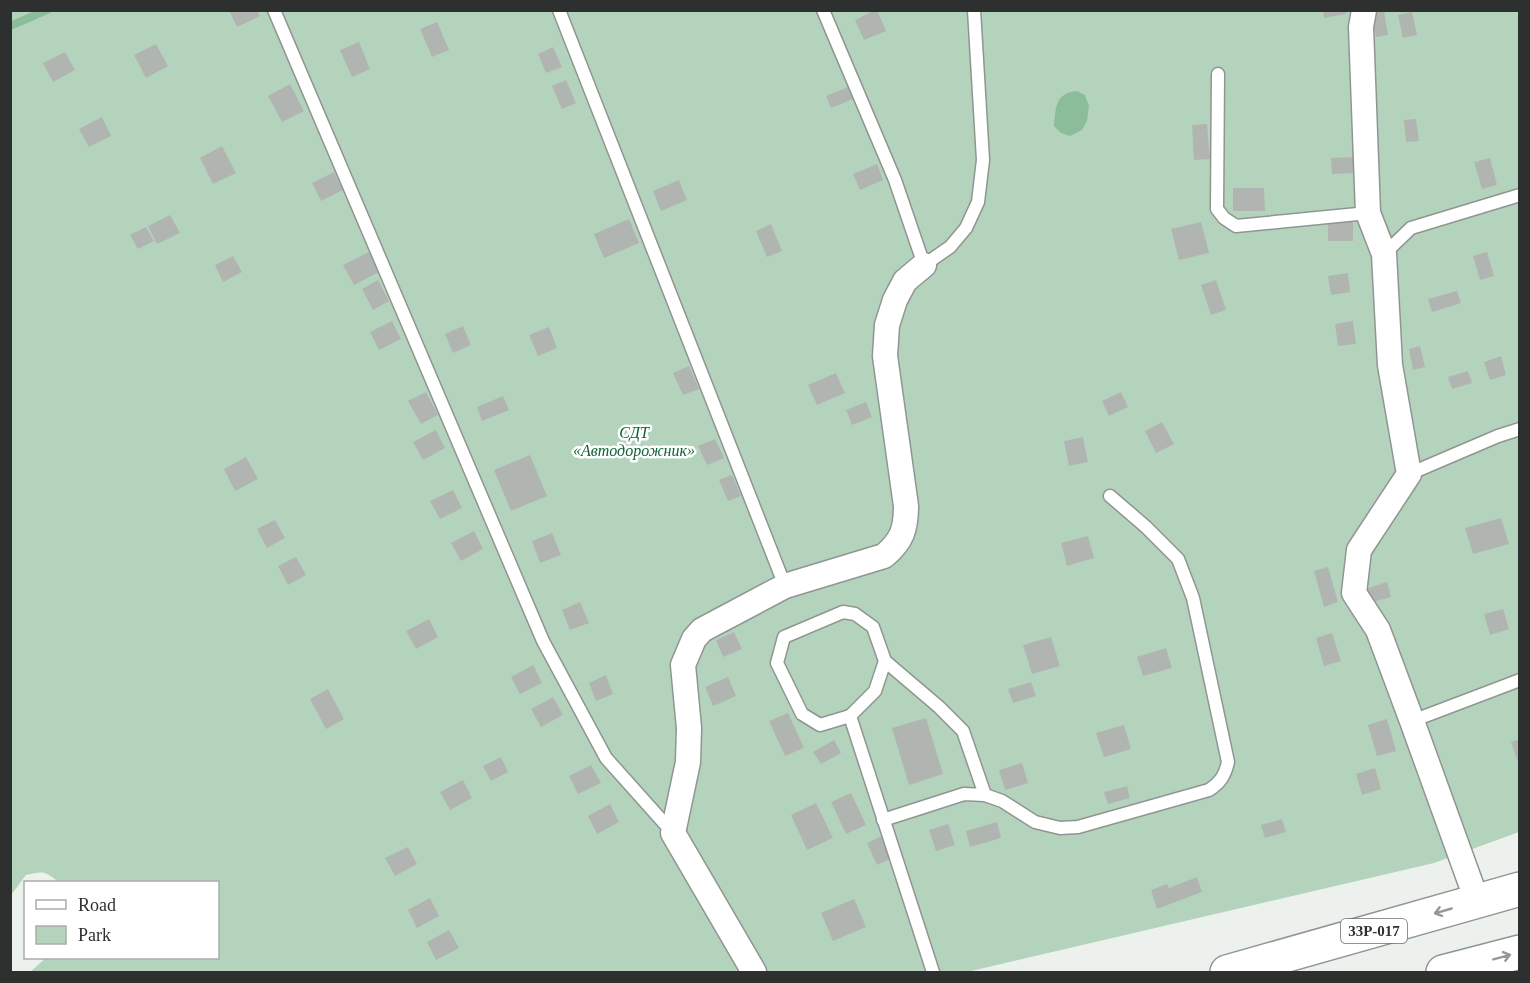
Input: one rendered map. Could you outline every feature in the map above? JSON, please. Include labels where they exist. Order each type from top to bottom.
[{"type":"highway","name":"33Р-017","points":[[1227,972],[1520,889]]},
{"type":"highway","points":[[1443,972],[1520,952]]},
{"type":"street","points":[[1364,10],[1361,27],[1368,213],[1384,254],[1390,365],[1409,474],[1359,550],[1354,593],[1378,630],[1477,901]]},
{"type":"street","points":[[754,972],[673,833],[688,762],[689,728],[683,665],[694,639],[702,630],[785,586],[884,556],[903,534],[906,506],[885,356],[887,325],[895,300],[905,281],[924,265]]},
{"type":"lane","points":[[274,10],[543,641],[606,758],[673,833]]},
{"type":"lane","points":[[560,10],[785,586]]},
{"type":"lane","points":[[824,10],[896,180],[924,265],[950,247],[966,228],[978,202],[983,160],[974,10]]},
{"type":"lane","points":[[1218,74],[1217,209],[1224,218],[1236,226],[1368,213]]},
{"type":"lane","points":[[1384,254],[1411,228],[1520,195]]},
{"type":"lane","points":[[1409,474],[1520,429]]},
{"type":"lane","points":[[883,820],[964,794],[985,795],[1002,801],[1035,822],[1060,828],[1078,827],[1209,790],[1218,784],[1228,762],[1193,598],[1178,559],[1110,496]]},
{"type":"lane","points":[[885,661],[875,691],[850,716],[820,725],[802,714],[777,663],[784,637],[843,612],[855,614],[873,627],[885,661],[939,707],[963,731],[985,795]]},
{"type":"lane","points":[[1412,721],[1520,680]]},
{"type":"lane","points":[[850,716],[933,972]]},
{"type":"green space","name":"СДТ «Автодорожник»","points":[[11,11],[1519,11],[1519,832],[1434,863],[967,972],[30,972],[45,959],[219,959],[219,881],[57,881],[47,874],[40,873],[26,875],[11,895]]},
{"type":"shaded area","points":[[1077,91],[1085,95],[1089,106],[1087,121],[1082,130],[1070,136],[1061,133],[1054,126],[1055,113],[1058,102],[1064,95]]},
{"type":"building","points":[[229,10],[257,10],[260,16],[237,27]]},
{"type":"building","points":[[875,10],[886,31],[864,40],[855,20]]},
{"type":"building","points":[[1323,10],[1346,10],[1346,14],[1324,18]]},
{"type":"building","points":[[1384,11],[1388,35],[1376,37],[1371,13]]},
{"type":"building","points":[[1412,12],[1417,35],[1403,38],[1398,15]]},
{"type":"building","points":[[437,22],[449,50],[432,57],[420,29]]},
{"type":"building","points":[[359,42],[370,69],[352,77],[340,50]]},
{"type":"building","points":[[156,44],[168,66],[146,78],[134,55]]},
{"type":"building","points":[[553,47],[562,67],[546,73],[538,54]]},
{"type":"building","points":[[65,52],[75,70],[53,82],[43,63]]},
{"type":"building","points":[[566,80],[576,103],[562,109],[552,86]]},
{"type":"building","points":[[290,84],[304,111],[282,122],[268,96]]},
{"type":"building","points":[[848,87],[853,99],[831,108],[826,96]]},
{"type":"building","points":[[102,117],[111,136],[89,147],[79,129]]},
{"type":"building","points":[[1416,119],[1419,141],[1406,142],[1404,120]]},
{"type":"building","points":[[1207,124],[1210,159],[1194,160],[1192,125]]},
{"type":"building","points":[[222,146],[236,173],[213,184],[200,158]]},
{"type":"building","points":[[1353,157],[1354,173],[1332,174],[1331,158]]},
{"type":"building","points":[[1490,158],[1497,185],[1482,189],[1474,162]]},
{"type":"building","points":[[877,164],[883,180],[860,190],[853,174]]},
{"type":"building","points":[[334,172],[343,190],[321,201],[312,183]]},
{"type":"building","points":[[679,180],[687,200],[661,211],[653,191]]},
{"type":"building","points":[[1233,188],[1264,188],[1265,211],[1233,211]]},
{"type":"building","points":[[170,215],[180,233],[157,244],[148,226]]},
{"type":"building","points":[[629,219],[639,243],[604,258],[594,234]]},
{"type":"building","points":[[1201,222],[1209,253],[1179,260],[1171,229]]},
{"type":"building","points":[[1328,222],[1353,222],[1353,241],[1328,241]]},
{"type":"building","points":[[771,224],[782,251],[767,257],[756,231]]},
{"type":"building","points":[[146,227],[154,241],[138,249],[130,235]]},
{"type":"building","points":[[369,252],[379,272],[354,285],[343,265]]},
{"type":"building","points":[[1487,252],[1494,276],[1480,280],[1473,256]]},
{"type":"building","points":[[233,256],[242,272],[223,282],[215,265]]},
{"type":"building","points":[[1348,273],[1350,292],[1331,295],[1328,276]]},
{"type":"building","points":[[378,280],[389,301],[373,310],[362,289]]},
{"type":"building","points":[[1216,280],[1226,310],[1211,315],[1201,285]]},
{"type":"building","points":[[1457,291],[1461,303],[1432,312],[1428,299]]},
{"type":"building","points":[[392,321],[401,339],[379,350],[370,332]]},
{"type":"building","points":[[1353,321],[1356,344],[1338,346],[1335,324]]},
{"type":"building","points":[[463,326],[471,345],[453,353],[445,334]]},
{"type":"building","points":[[549,327],[557,348],[538,356],[529,335]]},
{"type":"building","points":[[1420,346],[1425,367],[1413,370],[1409,349]]},
{"type":"building","points":[[1501,356],[1506,375],[1490,380],[1484,362]]},
{"type":"building","points":[[689,366],[699,389],[683,395],[673,373]]},
{"type":"building","points":[[1468,371],[1472,383],[1452,389],[1448,377]]},
{"type":"building","points":[[836,373],[845,393],[817,405],[808,385]]},
{"type":"building","points":[[426,392],[438,415],[421,424],[408,401]]},
{"type":"building","points":[[1121,392],[1128,407],[1109,416],[1102,401]]},
{"type":"building","points":[[503,396],[509,410],[482,421],[477,407]]},
{"type":"building","points":[[866,402],[872,417],[852,425],[846,410]]},
{"type":"building","points":[[1162,422],[1174,444],[1156,453],[1145,431]]},
{"type":"building","points":[[436,430],[445,448],[423,460],[413,442]]},
{"type":"building","points":[[1083,437],[1088,462],[1069,466],[1064,441]]},
{"type":"building","points":[[715,439],[724,458],[707,465],[698,446]]},
{"type":"building","points":[[530,455],[547,496],[511,511],[494,470]]},
{"type":"building","points":[[246,457],[258,479],[235,491],[224,469]]},
{"type":"building","points":[[732,475],[741,496],[728,501],[719,480]]},
{"type":"building","points":[[453,490],[462,508],[440,519],[430,501]]},
{"type":"building","points":[[1501,518],[1509,544],[1473,554],[1465,528]]},
{"type":"building","points":[[275,520],[285,538],[267,548],[257,529]]},
{"type":"building","points":[[474,531],[483,549],[461,561],[451,543]]},
{"type":"building","points":[[552,533],[561,555],[540,563],[532,541]]},
{"type":"building","points":[[1088,536],[1094,558],[1067,566],[1061,543]]},
{"type":"building","points":[[296,557],[306,575],[288,585],[278,566]]},
{"type":"building","points":[[1328,567],[1338,602],[1324,607],[1314,571]]},
{"type":"building","points":[[1387,582],[1391,597],[1369,603],[1365,589]]},
{"type":"building","points":[[580,602],[589,623],[570,630],[562,610]]},
{"type":"building","points":[[1503,609],[1509,629],[1490,635],[1484,614]]},
{"type":"building","points":[[429,619],[438,637],[416,649],[406,631]]},
{"type":"building","points":[[734,632],[742,649],[723,657],[716,640]]},
{"type":"building","points":[[1332,633],[1341,661],[1324,666],[1316,638]]},
{"type":"building","points":[[1051,637],[1060,666],[1032,674],[1023,645]]},
{"type":"building","points":[[1166,648],[1172,668],[1143,676],[1137,657]]},
{"type":"building","points":[[533,665],[542,683],[520,694],[511,677]]},
{"type":"building","points":[[606,675],[613,694],[596,701],[589,683]]},
{"type":"building","points":[[728,677],[736,696],[713,706],[705,687]]},
{"type":"building","points":[[1031,682],[1036,696],[1013,703],[1008,689]]},
{"type":"building","points":[[328,689],[344,719],[326,729],[310,699]]},
{"type":"building","points":[[553,697],[563,715],[541,727],[531,709]]},
{"type":"building","points":[[788,713],[804,748],[785,756],[769,721]]},
{"type":"building","points":[[926,718],[943,774],[909,785],[892,728]]},
{"type":"building","points":[[1387,719],[1396,751],[1377,756],[1368,725]]},
{"type":"building","points":[[1124,725],[1131,749],[1104,757],[1096,733]]},
{"type":"building","points":[[1520,739],[1520,760],[1517,760],[1511,742]]},
{"type":"building","points":[[834,740],[841,753],[821,764],[813,752]]},
{"type":"building","points":[[501,757],[508,772],[491,781],[483,766]]},
{"type":"building","points":[[1022,763],[1028,783],[1005,790],[999,770]]},
{"type":"building","points":[[591,765],[601,783],[578,794],[569,776]]},
{"type":"building","points":[[1375,768],[1381,789],[1362,795],[1356,774]]},
{"type":"building","points":[[463,780],[472,798],[450,810],[440,792]]},
{"type":"building","points":[[1127,786],[1130,798],[1108,804],[1104,792]]},
{"type":"building","points":[[851,793],[866,825],[846,834],[831,802]]},
{"type":"building","points":[[816,803],[833,838],[807,850],[791,815]]},
{"type":"building","points":[[610,804],[619,822],[597,834],[588,816]]},
{"type":"building","points":[[1282,819],[1286,832],[1265,838],[1261,825]]},
{"type":"building","points":[[997,822],[1001,838],[970,847],[966,831]]},
{"type":"building","points":[[948,824],[955,845],[936,851],[929,830]]},
{"type":"building","points":[[882,836],[892,858],[877,865],[867,843]]},
{"type":"building","points":[[408,847],[417,864],[395,876],[385,858]]},
{"type":"building","points":[[1197,877],[1202,892],[1157,909],[1151,890],[1167,884],[1169,888]]},
{"type":"building","points":[[430,898],[439,916],[417,928],[408,910]]},
{"type":"building","points":[[854,899],[866,927],[833,941],[821,913]]},
{"type":"building","points":[[449,930],[459,948],[436,960],[427,942]]},
{"type":"waterway","points":[[10,26],[47,10]]}]
